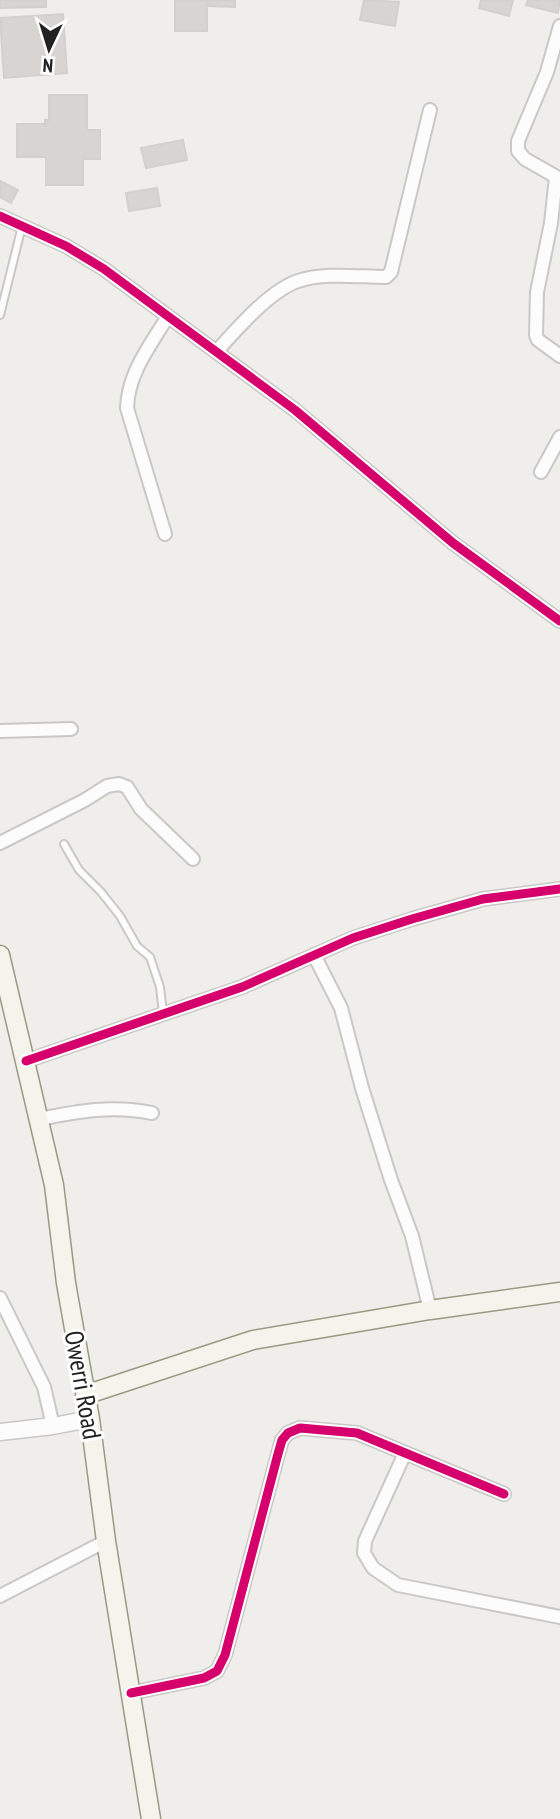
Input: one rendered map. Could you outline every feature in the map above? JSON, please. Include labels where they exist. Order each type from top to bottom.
[{"type":"main road","name":"Owerri Road","points":[[0,958],[54,1185],[66,1283],[90,1419],[106,1541],[151,1819]]},
{"type":"main road","points":[[85,1395],[253,1340],[430,1310],[560,1292]]},
{"type":"street","points":[[560,26],[547,72],[518,141],[518,151],[525,159],[558,178],[537,292],[536,335],[538,340],[560,356]]},
{"type":"street","points":[[216,352],[238,327],[288,286],[300,280],[337,276],[386,277],[391,272],[430,110]]},
{"type":"street","points":[[0,216],[66,246],[104,269],[295,410],[453,543],[560,621]]},
{"type":"street","points":[[165,534],[127,408],[127,390],[135,371],[168,316]]},
{"type":"street","points":[[541,472],[560,437]]},
{"type":"street","points":[[0,731],[71,729]]},
{"type":"street","points":[[0,843],[107,786],[118,785],[127,787],[141,809],[193,859]]},
{"type":"street","points":[[26,1061],[242,987],[353,938],[471,903],[560,889]]},
{"type":"street","points":[[314,955],[341,1008],[362,1088],[412,1236],[430,1310]]},
{"type":"street","points":[[40,1118],[92,1109],[126,1108],[152,1113]]},
{"type":"street","points":[[0,1298],[44,1387],[53,1426]]},
{"type":"street","points":[[0,1432],[90,1419]]},
{"type":"street","points":[[131,1693],[204,1678],[217,1671],[225,1654],[282,1440],[288,1433],[300,1428],[356,1433],[504,1494]]},
{"type":"street","points":[[405,1453],[365,1541],[364,1553],[373,1568],[398,1585],[560,1617]]},
{"type":"street","points":[[0,1596],[106,1541]]},
{"type":"lane","points":[[0,315],[22,226]]},
{"type":"lane","points":[[64,844],[79,870],[101,892],[120,916],[137,946],[150,957],[160,987],[164,1015]]},
{"type":"building","points":[[0,0],[46,0],[46,7],[0,8]]},
{"type":"building","points":[[175,0],[207,0],[207,31],[175,31]]},
{"type":"building","points":[[208,0],[235,0],[235,7],[207,6]]},
{"type":"building","points":[[364,0],[399,2],[395,26],[360,20]]},
{"type":"building","points":[[481,0],[513,0],[509,16],[479,8]]},
{"type":"building","points":[[528,0],[560,0],[558,13],[526,5]]},
{"type":"building","points":[[63,14],[67,73],[4,78],[0,18]]},
{"type":"building","points":[[49,95],[87,95],[87,130],[100,130],[100,159],[83,159],[83,185],[46,185],[46,157],[17,157],[17,124],[45,124],[45,120],[49,120]]},
{"type":"building","points":[[183,140],[187,160],[146,168],[141,148]]},
{"type":"building","points":[[0,181],[18,190],[11,203],[0,197]]},
{"type":"building","points":[[157,188],[160,206],[129,211],[126,193]]},
{"type":"cycle path","points":[[0,216],[66,246],[104,269],[295,410],[453,543],[560,621]]},
{"type":"cycle path","points":[[26,1061],[242,987],[353,938],[483,899],[560,889]]},
{"type":"cycle path","points":[[131,1693],[204,1678],[217,1671],[225,1655],[282,1440],[288,1433],[300,1428],[357,1433],[504,1494]]}]
